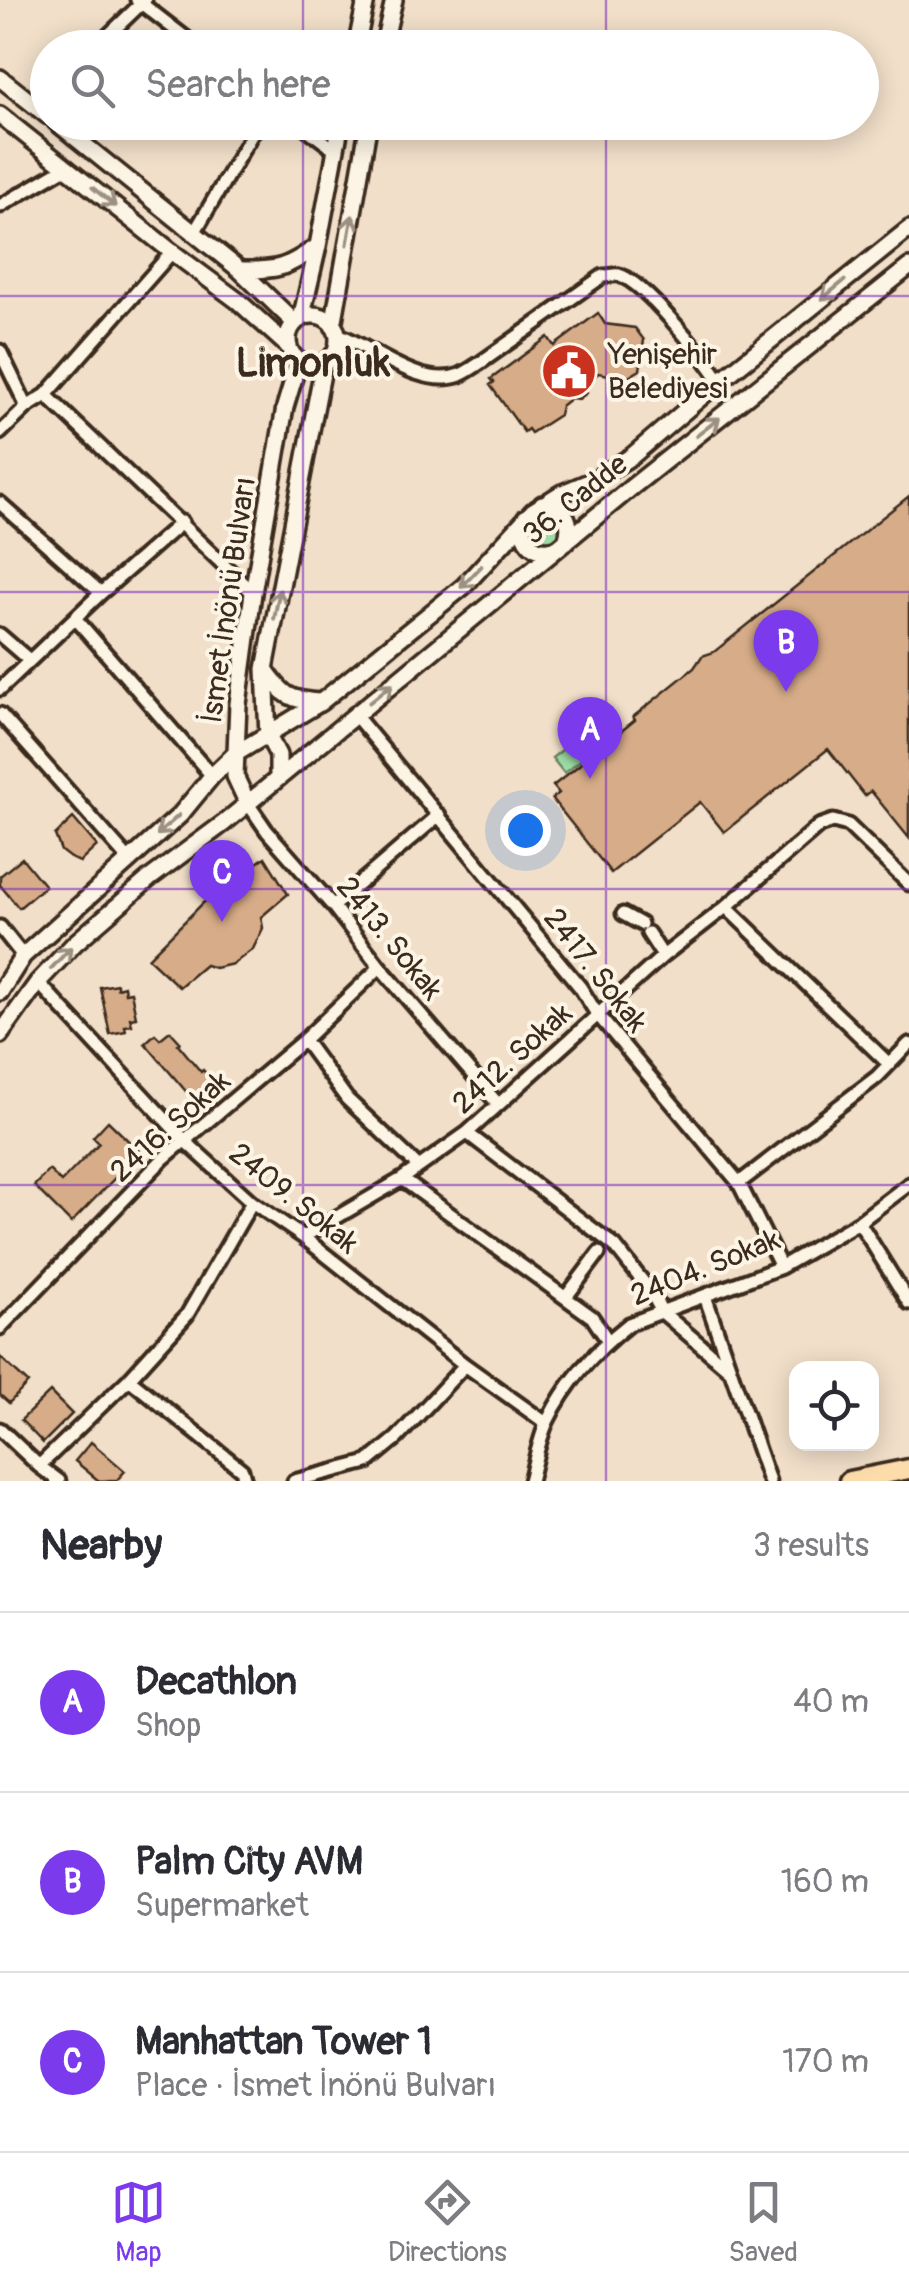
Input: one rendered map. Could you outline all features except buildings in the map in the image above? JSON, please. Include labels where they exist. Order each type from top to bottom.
[{"type":"main road","points":[[360,30],[366,0]]},
{"type":"main road","points":[[387,30],[394,0]]},
{"type":"main road","points":[[0,78],[30,102]]},
{"type":"main road","points":[[0,116],[30,139]]},
{"type":"main road","points":[[32,140],[238,301],[307,364],[324,363],[336,351],[335,330],[366,140]]},
{"type":"main road","points":[[78,140],[298,321]]},
{"type":"main road","points":[[294,354],[288,338],[298,321],[318,246],[337,140]]},
{"type":"main road","points":[[247,802],[235,776],[235,754],[321,702],[464,586],[542,504],[594,480],[632,456],[909,229]]},
{"type":"main road","points":[[240,270],[271,271],[294,263],[318,246]]},
{"type":"main road","name":"36. Cadde","points":[[278,776],[909,266]]},
{"type":"main road","points":[[298,321],[307,316],[322,317],[335,330]]},
{"type":"main road","name":"İsmet İnönü Bulvarı","points":[[0,992],[23,956],[180,814],[235,754],[254,593],[294,354]]},
{"type":"main road","name":"İsmet İnönü Bulvarı","points":[[278,776],[278,755],[268,736],[264,669],[324,363]]},
{"type":"main road","points":[[525,518],[524,536],[532,547],[546,552],[562,545],[570,527],[565,513],[553,505],[542,504]]},
{"type":"main road","points":[[264,669],[278,688],[296,701],[321,702]]},
{"type":"main road","points":[[0,1034],[38,982],[75,943],[278,776]]},
{"type":"main road","points":[[849,1481],[909,1468]]},
{"type":"street","points":[[113,30],[141,1],[177,30]]},
{"type":"street","points":[[194,233],[248,140]]},
{"type":"street","points":[[322,140],[335,150]]},
{"type":"street","points":[[0,206],[67,167]]},
{"type":"street","points":[[0,433],[46,394],[172,252]]},
{"type":"street","points":[[335,330],[418,375],[459,376],[603,276],[620,275],[642,290],[706,360],[720,381]]},
{"type":"street","points":[[0,352],[28,408]]},
{"type":"street","points":[[46,394],[254,593]]},
{"type":"street","points":[[0,503],[101,593]]},
{"type":"street","points":[[0,690],[182,522]]},
{"type":"street","points":[[76,619],[212,776]]},
{"type":"street","points":[[0,635],[29,660]]},
{"type":"street","points":[[0,714],[129,860]]},
{"type":"street","name":"2417. Sokak","points":[[355,715],[738,1183],[781,1267]]},
{"type":"street","name":"2413. Sokak","points":[[247,802],[380,968],[498,1104]]},
{"type":"street","points":[[333,906],[438,815]]},
{"type":"street","name":"2412. Sokak","points":[[302,1237],[402,1179],[467,1133],[663,956],[819,826],[833,822],[848,824],[909,884]]},
{"type":"street","points":[[726,907],[888,1064]]},
{"type":"street","points":[[623,914],[644,929],[663,956]]},
{"type":"street","points":[[0,927],[23,956]]},
{"type":"street","name":"2416. Sokak","points":[[0,1328],[164,1158],[304,1040],[380,968]]},
{"type":"street","name":"2409. Sokak","points":[[38,982],[186,1142],[252,1202],[546,1423]]},
{"type":"street","points":[[304,1040],[347,1099],[420,1166]]},
{"type":"street","points":[[738,1183],[878,1077],[909,1044]]},
{"type":"street","points":[[467,1133],[615,1246],[662,1312],[731,1371]]},
{"type":"street","points":[[402,1179],[592,1317],[608,1341]]},
{"type":"street","name":"2404. Sokak","points":[[530,1481],[546,1423],[570,1385],[608,1341],[629,1324],[781,1267],[859,1222],[909,1184]]},
{"type":"street","points":[[39,1466],[188,1315],[252,1202]]},
{"type":"street","points":[[859,1222],[909,1303]]},
{"type":"street","points":[[566,1297],[599,1253]]},
{"type":"street","points":[[705,1296],[769,1481]]},
{"type":"street","points":[[294,1481],[368,1462],[398,1438],[464,1365]]},
{"type":"street","points":[[129,1379],[242,1470],[245,1481]]},
{"type":"street","points":[[0,1429],[59,1481]]},
{"type":"green space","points":[[547,513],[557,517],[561,527],[557,537],[547,541],[537,537],[533,527],[537,517]]},
{"type":"green space","points":[[577,738],[590,753],[564,773],[552,758]]},
{"type":"place","name":"Yenişehir Belediyesi","points":[[569,371]]},
{"type":"place","name":"Palm City AVM","points":[[786,692]]},
{"type":"place","name":"Decathlon","points":[[590,779]]},
{"type":"place","name":"Manhattan Tower 1","points":[[222,922]]},
{"type":"district","name":"Limonluk","points":[[313,362]]}]
